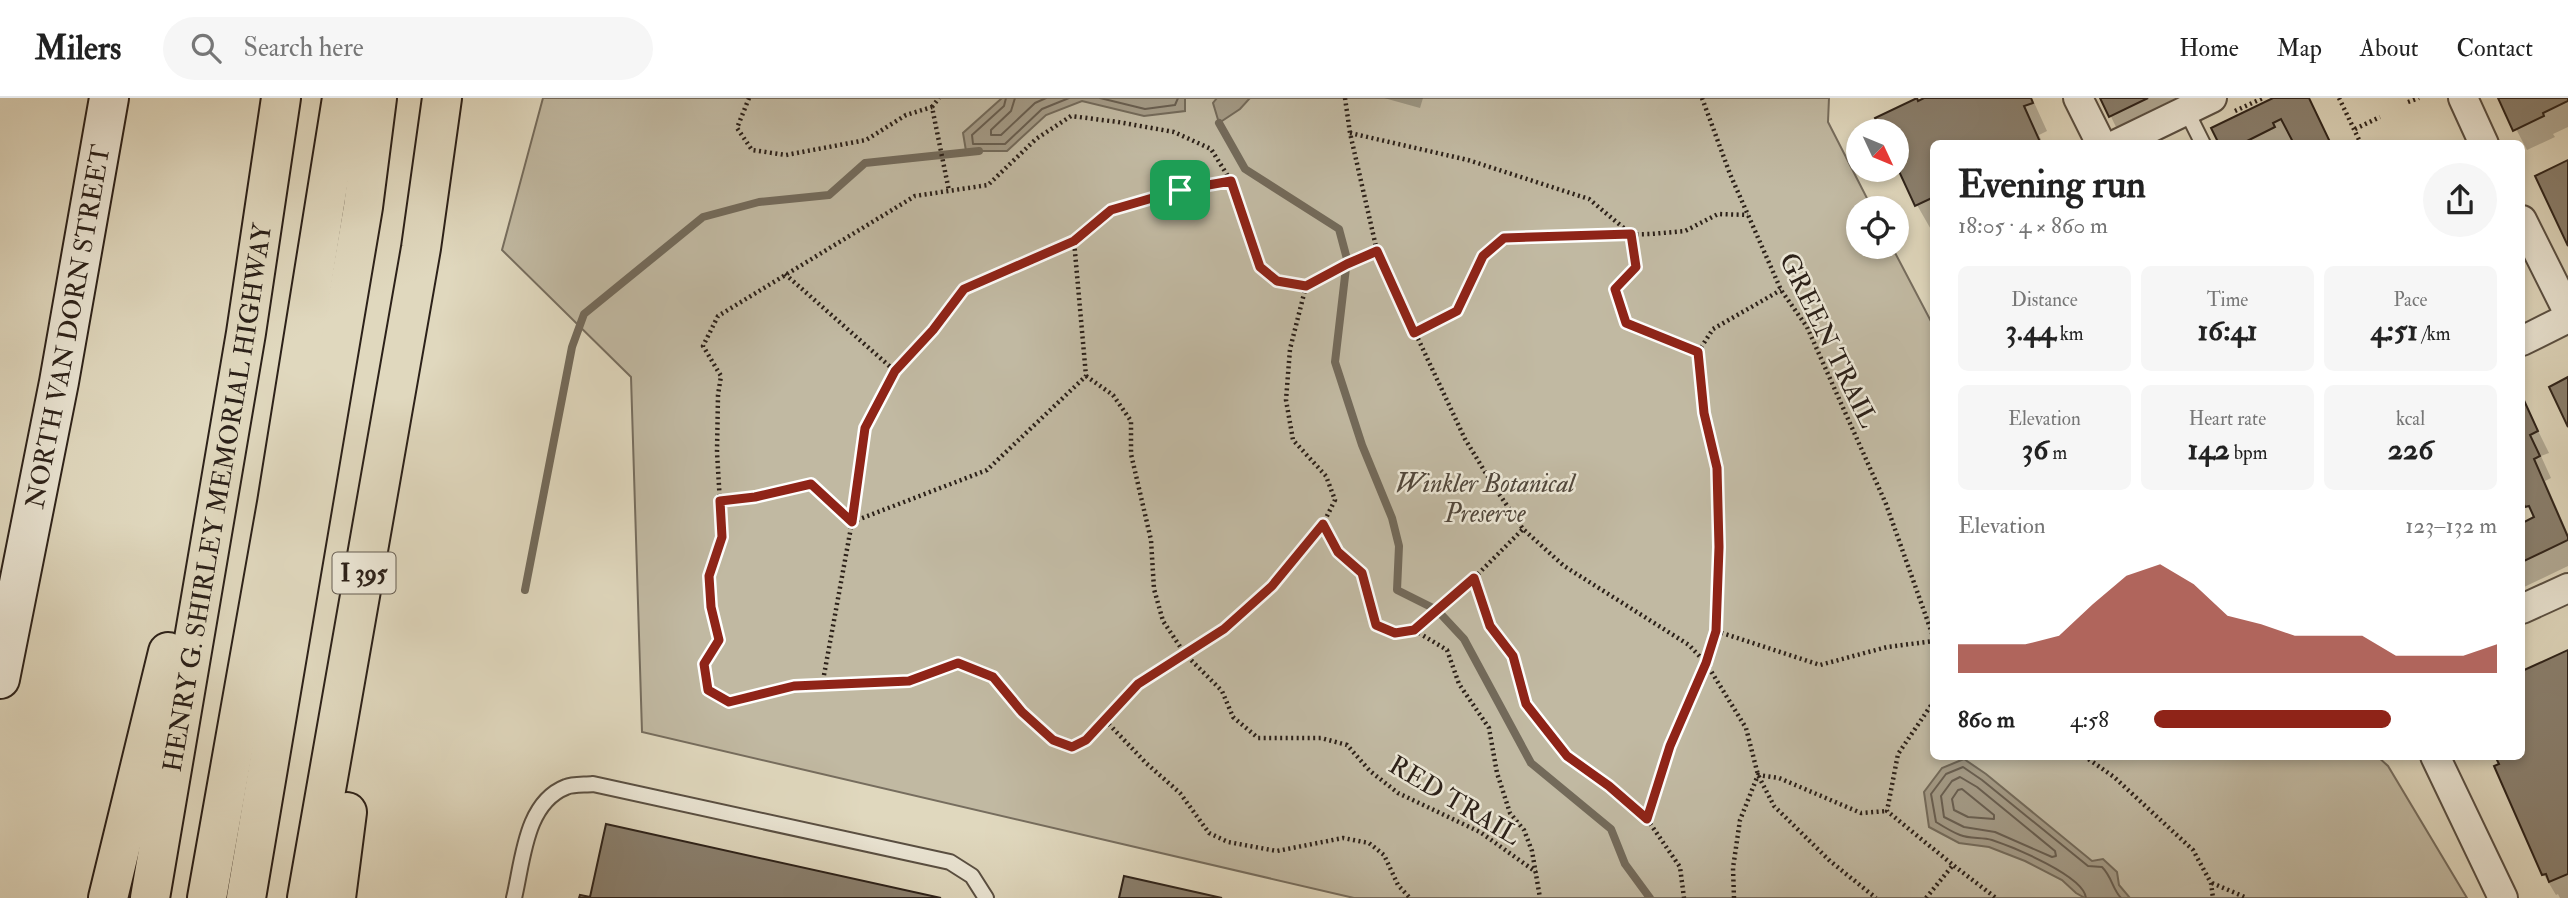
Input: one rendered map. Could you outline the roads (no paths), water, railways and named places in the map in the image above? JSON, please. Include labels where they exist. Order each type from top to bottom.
[{"type":"highway","name":"HENRY G. SHIRLEY MEMORIAL HIGHWAY","points":[[150,898],[246,333],[281,98]]},
{"type":"highway","points":[[207,898],[277,503],[342,98]]},
{"type":"highway","points":[[246,898],[363,207],[377,98]]},
{"type":"highway","name":"I 395","points":[[307,898],[421,248],[442,98]]},
{"type":"highway","points":[[335,898],[421,248]]},
{"type":"highway","points":[[108,898],[246,333]]},
{"type":"main road","name":"NORTH VAN DORN STREET","points":[[0,679],[59,382],[109,98]]},
{"type":"street","points":[[2078,98],[2099,140]]},
{"type":"street","points":[[2463,98],[2482,140]]},
{"type":"street","points":[[2125,140],[2186,110],[2220,106]]},
{"type":"street","points":[[2525,226],[2568,312]]},
{"type":"street","points":[[2525,340],[2568,318]]},
{"type":"street","points":[[2525,608],[2568,587]]},
{"type":"street","points":[[2437,760],[2503,898]]},
{"type":"lane","points":[[2186,110],[2201,140]]},
{"type":"lane","points":[[514,898],[531,826],[543,802],[566,787],[593,784],[950,862],[972,876],[986,898]]},
{"type":"water","points":[[1002,98],[1185,98],[1185,111],[1144,116],[1082,101],[1046,115],[1007,151],[966,151],[963,133]]},
{"type":"water","points":[[1217,98],[1250,98],[1240,109],[1219,123],[1213,103]]},
{"type":"water","points":[[1965,760],[1986,774],[2092,861],[2103,859],[2117,872],[2119,885],[2130,898],[2085,898],[2062,880],[2025,861],[1989,847],[1959,843],[1929,827],[1924,792],[1942,768]]},
{"type":"waterway","points":[[1219,123],[1245,169],[1339,229],[1347,259],[1335,362],[1362,445],[1392,518],[1399,546],[1397,590],[1437,610],[1464,639],[1531,763],[1611,829],[1625,864],[1650,898]]},
{"type":"waterway","points":[[525,590],[572,347],[584,314],[703,217],[759,202],[829,195],[865,163],[979,151]]},
{"type":"park label","name":"Winkler Botanical Preserve","points":[[1485,498]]}]
